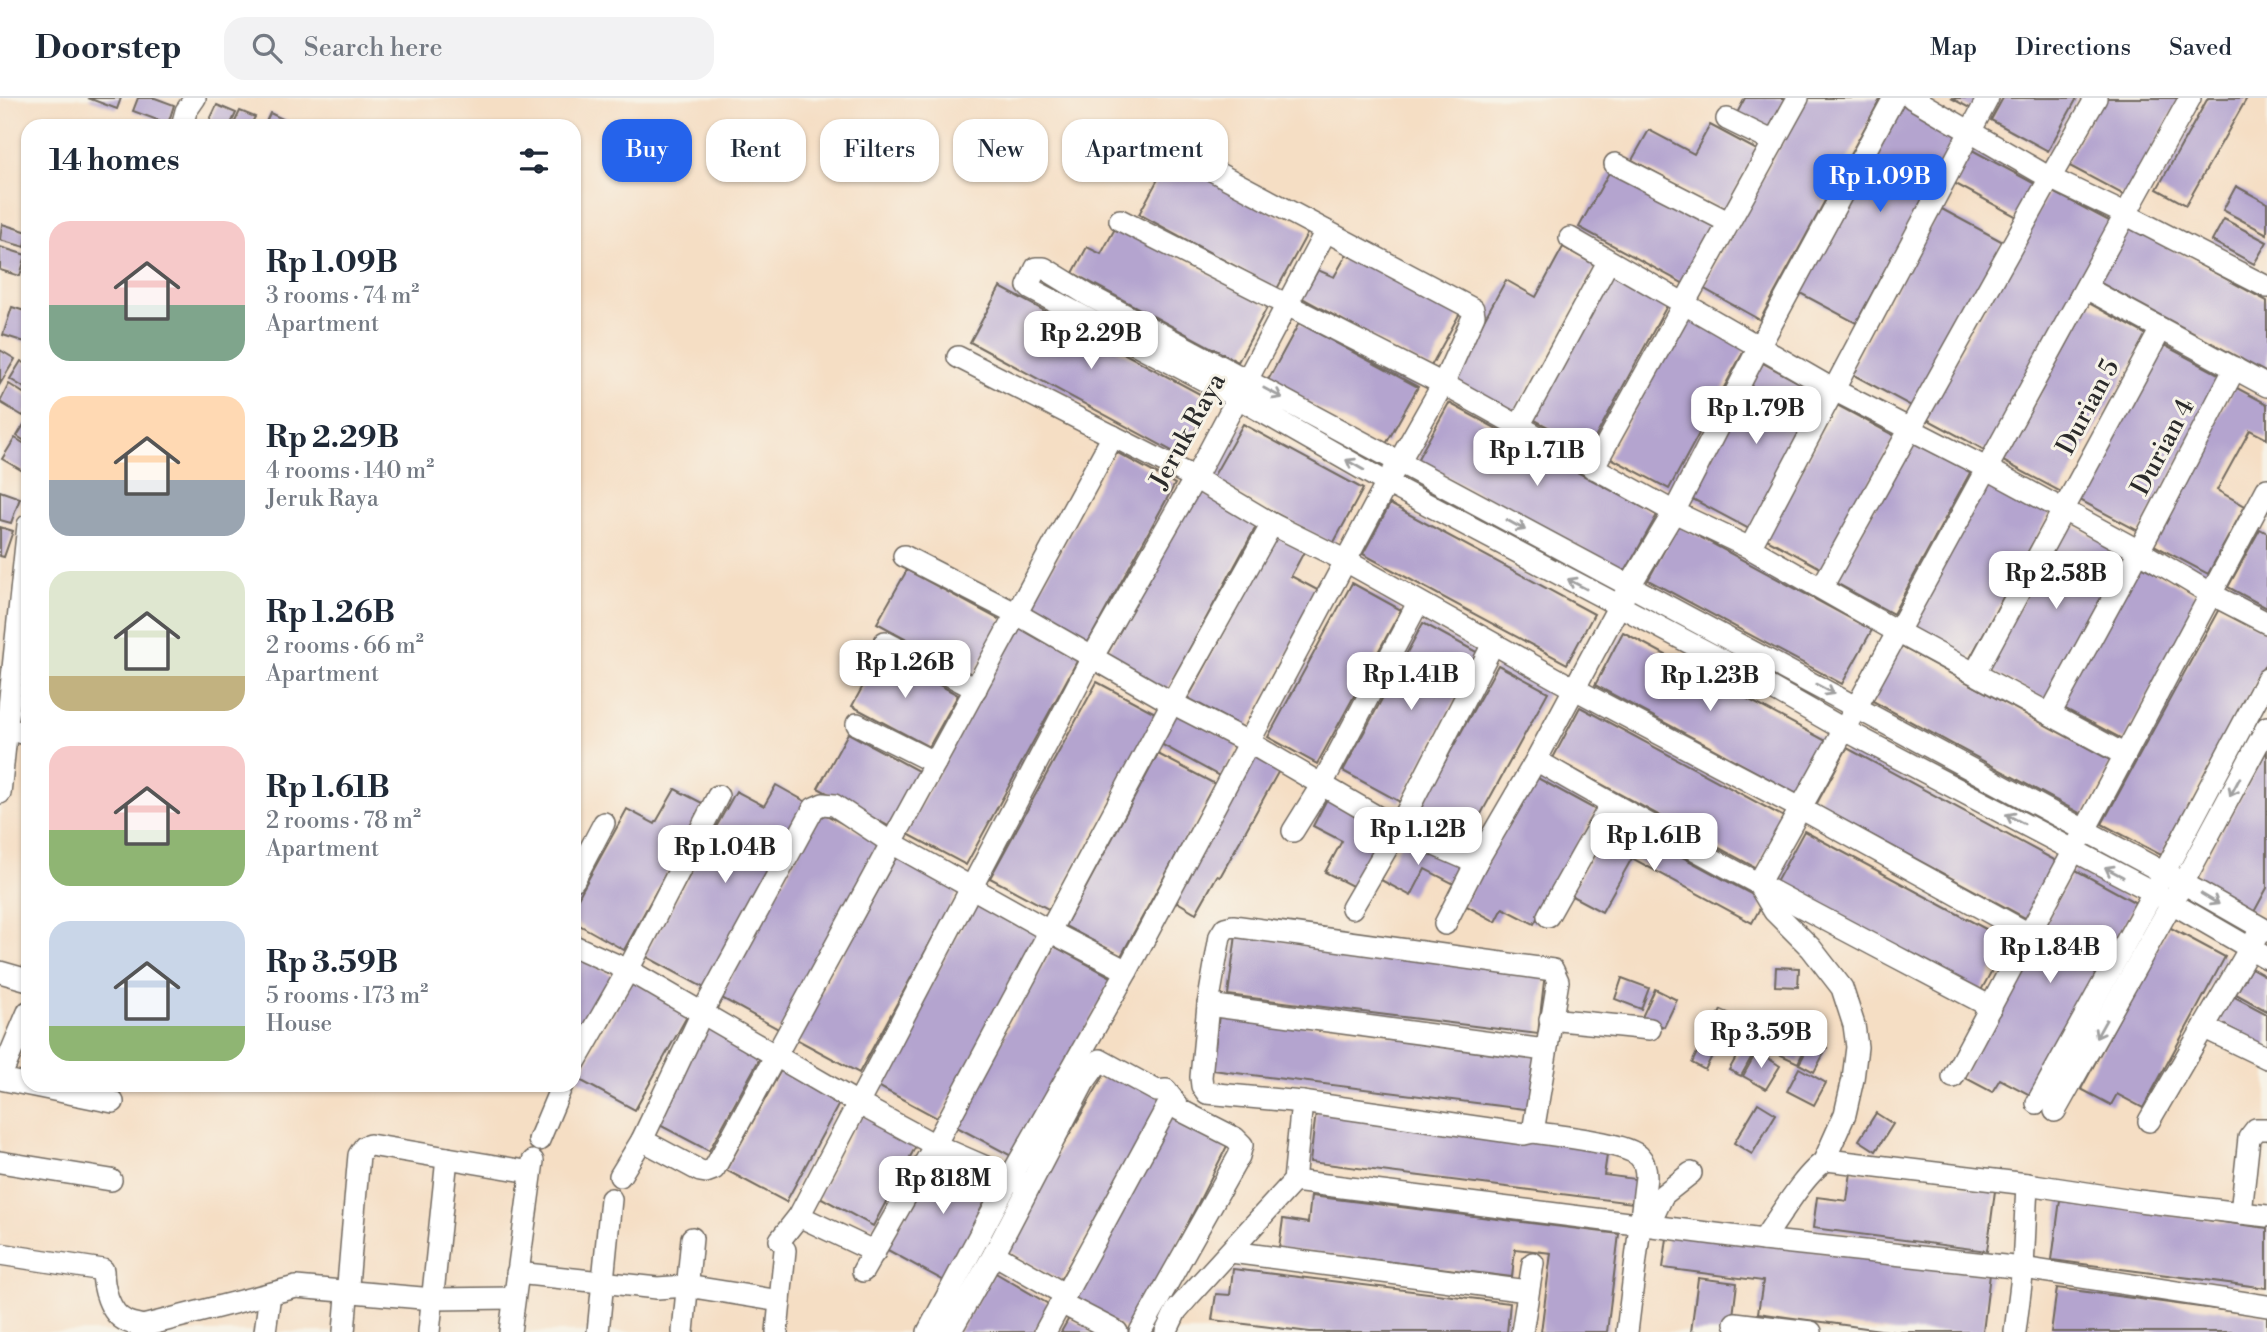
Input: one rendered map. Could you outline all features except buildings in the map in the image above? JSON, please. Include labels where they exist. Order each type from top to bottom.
[{"type":"street","points":[[184,119],[195,98]]},
{"type":"street","points":[[1593,468],[1798,98]]},
{"type":"street","points":[[1444,924],[1629,586],[1674,512],[1759,347],[1894,98]]},
{"type":"street","points":[[1912,98],[2050,178],[2267,287]]},
{"type":"street","points":[[1750,548],[1988,98]]},
{"type":"street","points":[[1822,587],[2096,98]]},
{"type":"street","points":[[1758,884],[2190,98]]},
{"type":"street","points":[[1727,119],[1774,142]]},
{"type":"street","points":[[1615,164],[1728,222]]},
{"type":"street","points":[[950,1332],[994,1254],[1020,1181],[1127,971],[1387,483],[1443,384],[1473,320],[1474,310],[1228,178]]},
{"type":"street","points":[[1120,220],[1443,384],[1674,512],[1750,548],[1822,587],[1896,631],[2124,755]]},
{"type":"street","name":"Jeruk Raya","points":[[780,1301],[783,1245],[1093,656],[1195,478],[1326,230]]},
{"type":"street","points":[[1570,238],[1834,390],[1986,468],[2267,623]]},
{"type":"street","points":[[1519,426],[1608,262]]},
{"type":"street","points":[[2149,1121],[2205,1028],[2258,953],[2265,926],[1399,462],[1243,389],[1078,315],[1028,287],[1036,268],[1041,267],[1243,389],[1387,483],[1722,660],[1845,730],[2075,851],[2258,953]]},
{"type":"street","points":[[2086,288],[2267,386]]},
{"type":"street","points":[[1078,315],[1088,295]]},
{"type":"street","name":"Durian 5","points":[[1975,673],[2161,329]]},
{"type":"street","points":[[958,357],[1195,478],[1272,524],[1346,561],[1493,645],[1800,808],[2029,934]]},
{"type":"street","name":"Durian 4","points":[[2050,714],[2235,368]]},
{"type":"street","points":[[642,1140],[700,1171],[714,1169],[1113,436]]},
{"type":"street","points":[[1953,1077],[2267,489]]},
{"type":"street","points":[[863,1271],[1272,524]]},
{"type":"street","points":[[904,556],[1017,614],[1172,704],[1250,743],[1398,829],[1475,863]]},
{"type":"street","points":[[0,793],[21,603]]},
{"type":"street","points":[[1293,831],[1321,786],[1418,603]]},
{"type":"street","points":[[885,642],[976,689]]},
{"type":"street","points":[[1352,908],[1398,829],[1493,645]]},
{"type":"street","points":[[2050,1099],[2162,898],[2164,873],[2267,679]]},
{"type":"street","points":[[857,724],[934,763]]},
{"type":"street","points":[[2162,898],[2183,883],[2267,726]]},
{"type":"street","points":[[6,728],[21,733]]},
{"type":"street","points":[[1536,760],[1758,884],[1991,1007]]},
{"type":"street","points":[[1960,791],[1970,770]]},
{"type":"street","points":[[581,1052],[628,970],[718,796]]},
{"type":"street","points":[[620,1176],[642,1140],[702,1013],[814,808],[823,804],[834,805],[890,842],[1127,971]]},
{"type":"street","points":[[1548,916],[1611,804]]},
{"type":"street","points":[[581,867],[604,823]]},
{"type":"street","points":[[1758,884],[1774,911],[1811,948],[1842,988],[1854,1025],[1857,1047],[1845,1114],[1824,1161],[1794,1195],[1763,1240]]},
{"type":"street","points":[[1533,1132],[1558,981],[1553,970],[1233,926],[1222,931],[1208,1005],[1201,1077],[1204,1090],[1211,1094],[1302,1102],[1524,1134],[1533,1132],[1608,1144],[1639,1155],[1646,1170],[1645,1224],[1628,1332]]},
{"type":"street","points":[[581,949],[628,970],[934,1145],[1020,1181]]},
{"type":"street","points":[[0,972],[21,978]]},
{"type":"street","points":[[1208,1005],[1545,1049]]},
{"type":"street","points":[[1550,1019],[1650,1029]]},
{"type":"street","points":[[2205,1028],[2267,1058]]},
{"type":"street","points":[[21,1029],[0,1079],[21,1083]]},
{"type":"street","points":[[928,1332],[1020,1181],[1100,1060],[1157,1091],[1166,1090],[1180,1110],[1238,1140],[1242,1150],[1140,1332]]},
{"type":"street","points":[[64,1092],[113,1102]]},
{"type":"street","points":[[510,1332],[535,1158],[559,1092]]},
{"type":"street","points":[[1045,1332],[1172,1098]]},
{"type":"street","points":[[1172,1332],[1166,1332],[1175,1311],[1294,1181],[1302,1102]]},
{"type":"street","points":[[2241,1213],[2249,1138],[2256,1129],[2267,1129]]},
{"type":"street","points":[[344,1332],[356,1180],[361,1149],[370,1145],[447,1158],[535,1158]]},
{"type":"street","points":[[429,1332],[447,1158]]},
{"type":"street","points":[[1824,1161],[1838,1159],[2267,1216]]},
{"type":"street","points":[[0,1161],[111,1180]]},
{"type":"street","points":[[1645,1224],[1663,1195],[1691,1173]]},
{"type":"street","points":[[1294,1181],[1763,1240],[2023,1268],[2267,1306]]},
{"type":"street","points":[[2015,1332],[2023,1268],[2027,1184]]},
{"type":"street","points":[[598,1332],[611,1199]]},
{"type":"street","points":[[799,1216],[875,1252]]},
{"type":"street","points":[[683,1332],[692,1238]]},
{"type":"street","points":[[1231,1252],[1527,1291]]},
{"type":"street","points":[[0,1254],[103,1270],[103,1282],[111,1306],[124,1321],[143,1326],[185,1323],[296,1287],[433,1299],[514,1298]]},
{"type":"street","points":[[994,1254],[1117,1332]]},
{"type":"street","points":[[1522,1332],[1533,1262]]},
{"type":"street","points":[[517,1273],[657,1288],[687,1286],[780,1301],[777,1332]]},
{"type":"street","points":[[265,1332],[270,1294]]},
{"type":"street","points":[[1735,1320],[1811,1332]]}]
